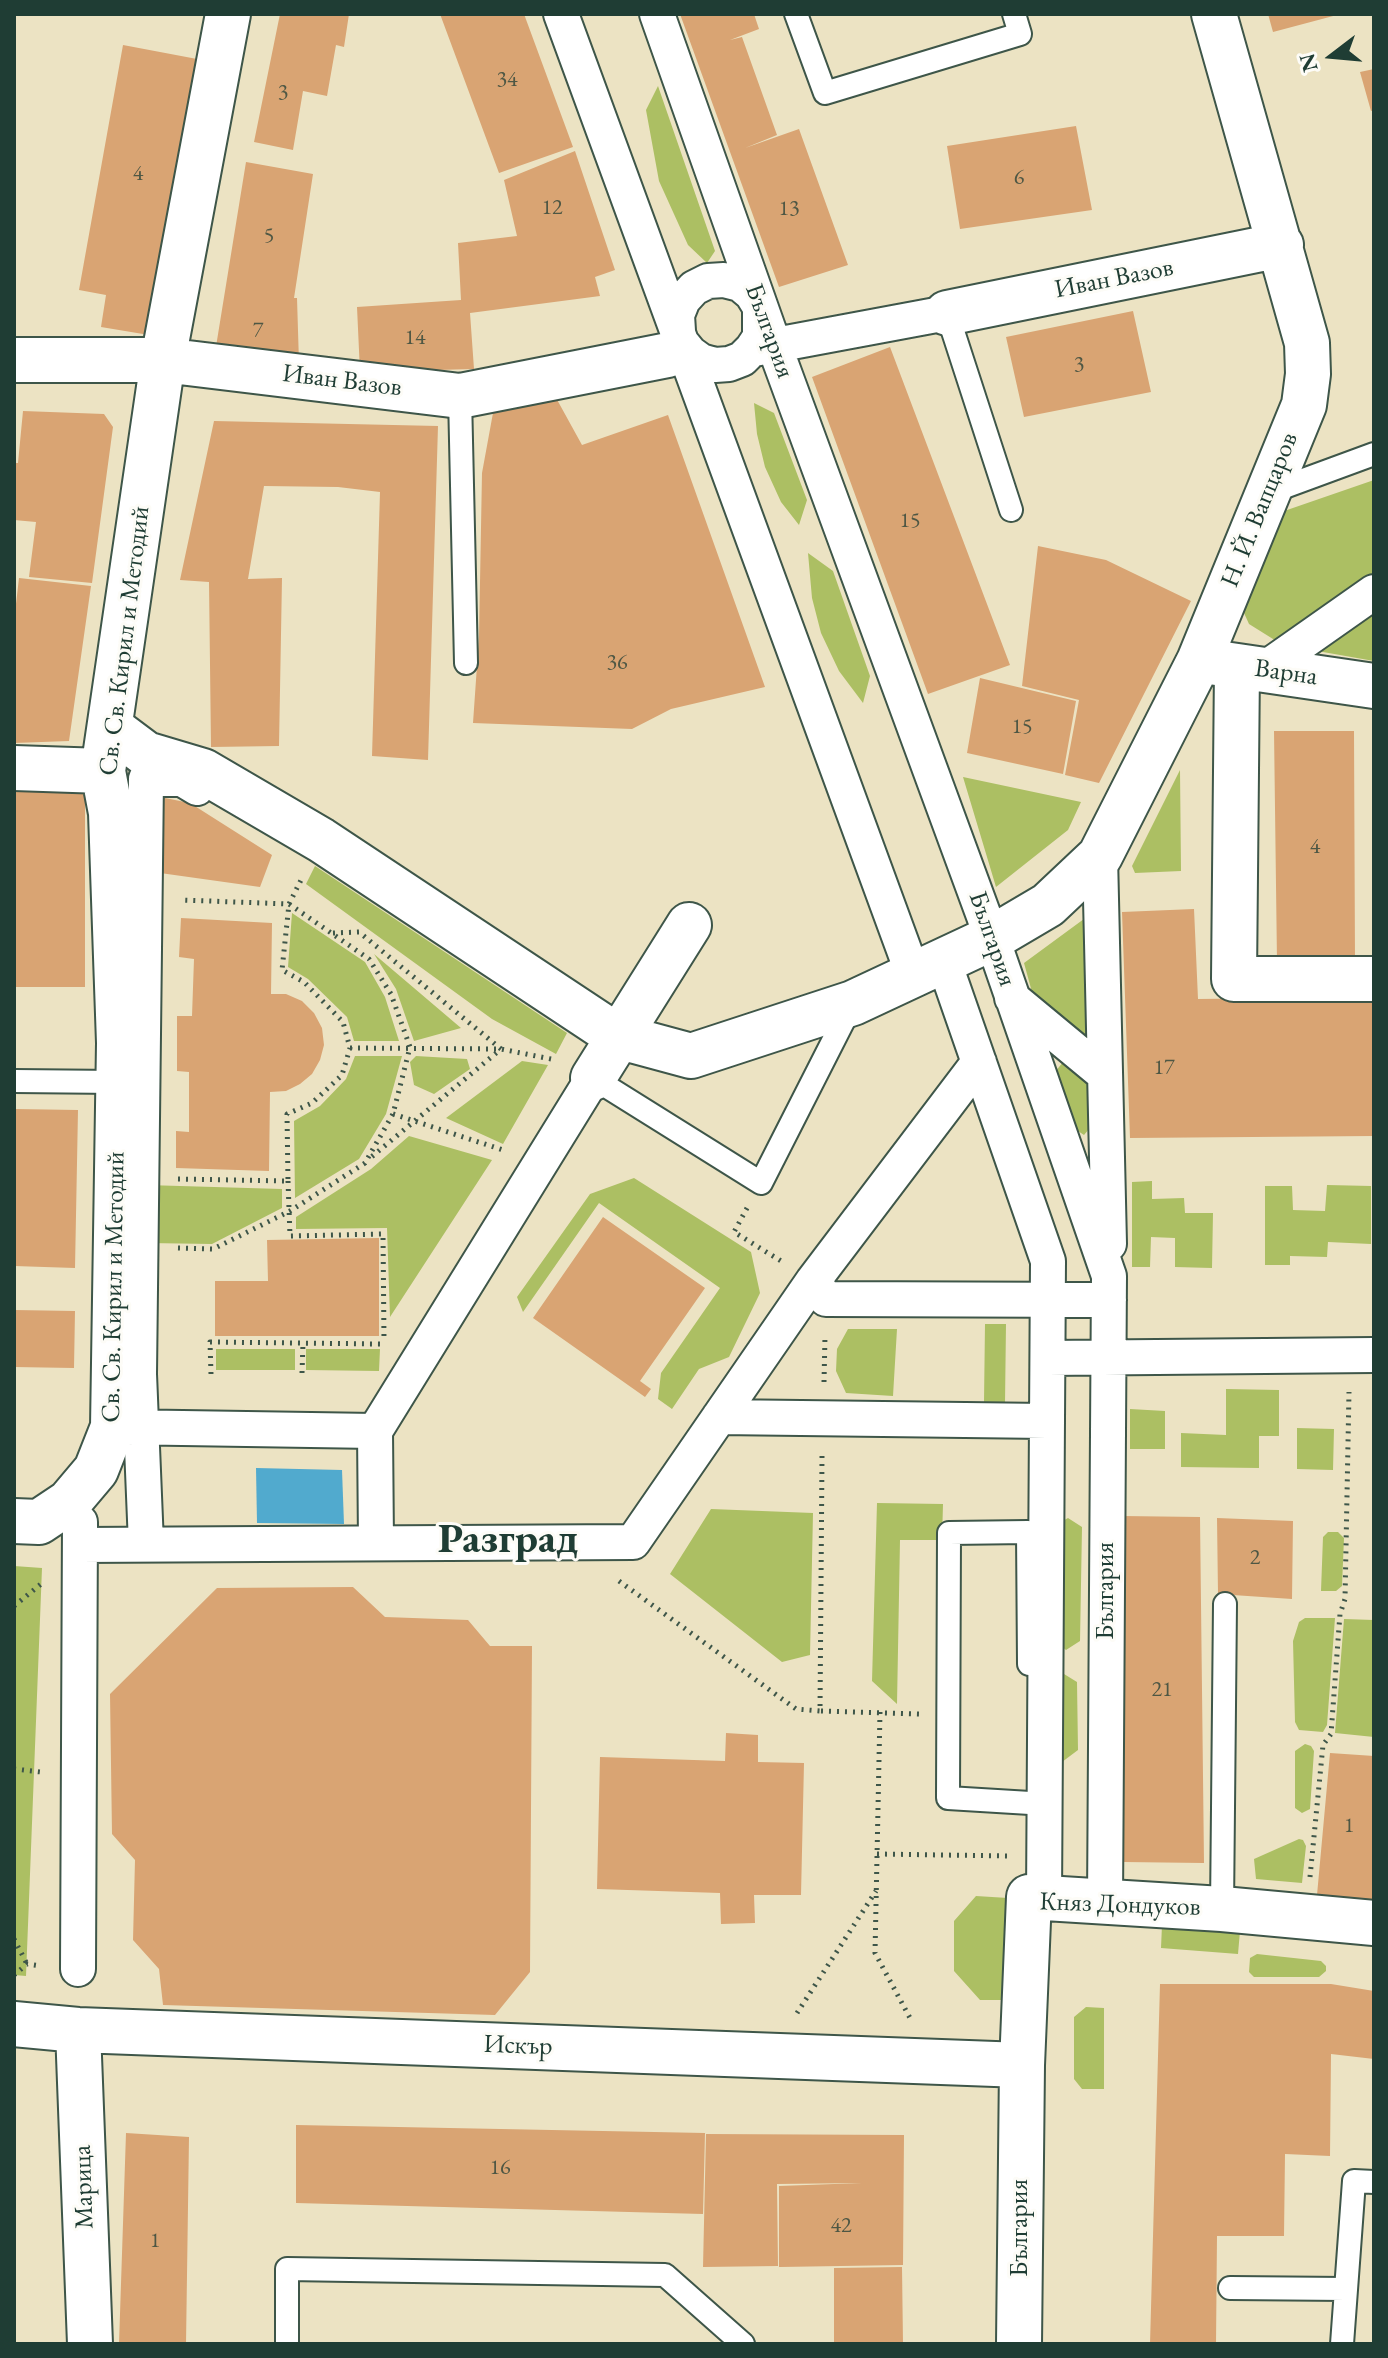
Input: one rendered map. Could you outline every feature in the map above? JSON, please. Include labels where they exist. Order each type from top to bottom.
[{"type":"street","name":"Св. Св. Кирил и Методий","points":[[74,1496],[126,1427],[111,813],[103,771],[163,360],[228,14]]},
{"type":"street","name":"България","points":[[561,14],[680,347],[929,969],[979,1062],[1048,1261],[1046,1501],[1034,1884]]},
{"type":"street","name":"България","points":[[657,14],[760,307],[763,347],[992,938],[1109,1288],[1105,1903]]},
{"type":"street","name":"Н. Й. Вапцаров","points":[[110,727],[146,754],[203,771],[321,840],[617,1036],[691,1056],[853,1003],[992,938],[1048,905],[1100,856],[1233,666],[1267,493],[1304,405],[1308,374],[1307,343],[1214,14]]},
{"type":"street","name":"Иван Вазов","points":[[947,313],[1281,245]]},
{"type":"street","points":[[760,307],[752,294],[740,284],[724,280],[708,281],[694,288],[683,300],[677,315],[680,347],[701,361],[715,365],[729,364],[763,347],[947,313]]},
{"type":"street","name":"Иван Вазов","points":[[14,360],[163,360],[460,396],[680,347]]},
{"type":"street","points":[[1374,592],[1233,666],[1234,979],[1374,979]]},
{"type":"street","name":"Варна","points":[[1233,666],[1374,686]]},
{"type":"street","points":[[14,768],[103,771]]},
{"type":"street","points":[[146,1544],[126,1427],[139,1248],[146,779],[182,779],[235,809]]},
{"type":"street","points":[[819,1290],[1048,1299],[1109,1288],[1100,856]]},
{"type":"street","points":[[376,1543],[375,1431],[540,1164],[567,1066],[617,1036],[689,925]]},
{"type":"street","points":[[1012,998],[1105,1075]]},
{"type":"street","points":[[80,1545],[633,1542],[719,1417],[819,1290],[979,1062]]},
{"type":"street","points":[[1048,1358],[1362,1355]]},
{"type":"street","points":[[719,1417],[1047,1421]]},
{"type":"street","points":[[126,1427],[375,1431]]},
{"type":"street","points":[[14,1521],[39,1522],[74,1496],[80,1545],[78,1969]]},
{"type":"street","name":"Княз Дондуков","points":[[1022,2065],[1034,1884],[1105,1903],[1222,1909],[1374,1923]]},
{"type":"street","name":"Искър","points":[[14,2024],[78,2030],[1022,2065]]},
{"type":"street","name":"Марица","points":[[78,2030],[90,2344]]},
{"type":"street","name":"България","points":[[1019,2344],[1022,2065]]},
{"type":"lane","points":[[796,14],[825,93],[1020,34],[1014,14]]},
{"type":"lane","points":[[947,313],[1011,510]]},
{"type":"lane","points":[[460,396],[466,663]]},
{"type":"lane","points":[[1267,493],[1374,454]]},
{"type":"lane","points":[[567,1066],[761,1183],[853,1003]]},
{"type":"lane","points":[[14,1081],[118,1082]]},
{"type":"lane","points":[[1030,1803],[948,1798],[949,1533],[1028,1532],[1030,1803],[1034,1884]]},
{"type":"lane","points":[[1222,1909],[1225,1604]]},
{"type":"lane","points":[[1342,2344],[1354,2181],[1374,2182]]},
{"type":"lane","points":[[287,2344],[287,2269],[665,2275],[743,2344]]},
{"type":"lane","points":[[1230,2288],[1346,2289]]},
{"type":"path","points":[[321,840],[289,904],[282,970],[304,982],[343,1022],[350,1048],[342,1075],[329,1089],[312,1103],[287,1114],[290,1236],[383,1234],[384,1349]]},
{"type":"path","points":[[144,898],[289,904],[369,959],[391,994],[410,1047],[393,1114],[365,1163]]},
{"type":"path","points":[[332,933],[359,932],[501,1049]]},
{"type":"path","points":[[350,1048],[501,1049],[567,1066]]},
{"type":"path","points":[[139,1248],[213,1249],[290,1211],[365,1163],[501,1049]]},
{"type":"path","points":[[393,1114],[540,1164]]},
{"type":"path","points":[[497,1164],[514,1138]]},
{"type":"path","points":[[141,1179],[288,1181]]},
{"type":"path","points":[[761,1183],[734,1232],[819,1290],[823,1418],[820,1711]]},
{"type":"path","points":[[211,1374],[210,1342],[380,1344],[393,1324]]},
{"type":"path","points":[[302,1373],[303,1343]]},
{"type":"path","points":[[1306,1918],[1323,1745],[1331,1734],[1340,1614],[1345,1599],[1362,1355]]},
{"type":"path","points":[[565,1542],[796,1709],[948,1715]]},
{"type":"path","points":[[880,1712],[875,1953],[910,2017],[920,2061]]},
{"type":"path","points":[[877,1854],[1034,1884]]},
{"type":"path","points":[[770,2055],[877,1890]]},
{"type":"path","points":[[14,1939],[27,1964]]},
{"type":"green space","points":[[658,86],[715,251],[707,263],[688,245],[659,181],[646,110]]},
{"type":"green space","points":[[754,403],[774,413],[807,500],[799,525],[781,502],[765,467]]},
{"type":"green space","points":[[1374,480],[1374,580],[1281,644],[1249,624],[1235,593],[1261,519]]},
{"type":"green space","points":[[808,553],[833,571],[870,676],[863,703],[839,671],[821,633],[812,598]]},
{"type":"green space","points":[[1374,603],[1374,661],[1306,649]]},
{"type":"green space","points":[[1180,770],[1181,871],[1135,873],[1132,866]]},
{"type":"green space","points":[[963,777],[1081,802],[1068,830],[996,887]]},
{"type":"green space","points":[[315,866],[567,1033],[556,1054],[492,1019],[306,884]]},
{"type":"green space","points":[[292,913],[365,962],[385,997],[399,1041],[354,1041],[347,1017],[308,979],[288,967]]},
{"type":"green space","points":[[1088,916],[1094,1056],[1035,1003],[1024,963]]},
{"type":"green space","points":[[374,954],[461,1028],[414,1041],[396,989]]},
{"type":"green space","points":[[355,1056],[402,1056],[386,1114],[359,1159],[295,1198],[294,1121],[320,1106],[346,1079]]},
{"type":"green space","points":[[416,1056],[467,1059],[470,1069],[434,1094],[414,1085],[410,1062]]},
{"type":"green space","points":[[522,1061],[548,1065],[503,1144],[446,1118]]},
{"type":"green space","points":[[1064,1061],[1091,1083],[1094,1123],[1084,1135],[1072,1127],[1054,1073]]},
{"type":"green space","points":[[409,1136],[492,1160],[390,1317],[387,1228],[296,1229],[296,1217],[371,1169]]},
{"type":"green space","points":[[634,1178],[751,1252],[760,1293],[729,1357],[699,1369],[672,1409],[658,1399],[661,1373],[720,1288],[599,1203],[523,1312],[517,1297],[590,1194]]},
{"type":"green space","points":[[1152,1181],[1152,1199],[1184,1198],[1185,1213],[1213,1213],[1212,1268],[1175,1267],[1175,1238],[1151,1237],[1150,1267],[1132,1267],[1132,1182]]},
{"type":"green space","points":[[146,1185],[282,1189],[282,1208],[212,1244],[147,1243]]},
{"type":"green space","points":[[1327,1185],[1371,1186],[1371,1244],[1328,1242],[1327,1257],[1290,1256],[1290,1265],[1265,1265],[1265,1186],[1292,1186],[1293,1210],[1325,1211]]},
{"type":"green space","points":[[985,1324],[1006,1324],[1005,1403],[984,1402]]},
{"type":"green space","points":[[848,1329],[897,1329],[893,1396],[846,1393],[836,1371],[837,1349]]},
{"type":"green space","points":[[216,1349],[295,1349],[295,1370],[216,1370]]},
{"type":"green space","points":[[306,1349],[380,1349],[379,1371],[306,1370]]},
{"type":"green space","points":[[1226,1389],[1279,1390],[1279,1436],[1259,1436],[1259,1468],[1181,1467],[1181,1433],[1226,1435]]},
{"type":"green space","points":[[1130,1409],[1165,1411],[1165,1449],[1130,1449]]},
{"type":"green space","points":[[1297,1428],[1334,1429],[1333,1470],[1297,1469]]},
{"type":"green space","points":[[877,1503],[943,1504],[942,1540],[900,1540],[897,1704],[872,1681]]},
{"type":"green space","points":[[711,1509],[813,1513],[810,1655],[782,1662],[670,1574]]},
{"type":"green space","points":[[1068,1518],[1082,1527],[1080,1641],[1066,1650],[1055,1641],[1054,1526]]},
{"type":"green space","points":[[1328,1532],[1338,1532],[1344,1538],[1342,1586],[1336,1591],[1321,1591],[1323,1537]]},
{"type":"green space","points":[[14,1566],[42,1568],[26,1976],[14,1975]]},
{"type":"green space","points":[[1305,1618],[1335,1618],[1327,1725],[1323,1732],[1299,1730],[1295,1722],[1293,1641],[1299,1622]]},
{"type":"green space","points":[[1344,1619],[1374,1620],[1374,1737],[1335,1733]]},
{"type":"green space","points":[[1064,1674],[1077,1682],[1078,1750],[1058,1765],[1053,1681]]},
{"type":"green space","points":[[1305,1744],[1314,1751],[1310,1809],[1302,1813],[1295,1808],[1295,1751]]},
{"type":"green space","points":[[1299,1839],[1306,1846],[1302,1883],[1256,1879],[1254,1859]]},
{"type":"green space","points":[[976,1896],[1008,1898],[1008,2000],[980,2000],[954,1971],[954,1921]]},
{"type":"green space","points":[[1162,1925],[1240,1931],[1238,1954],[1161,1948]]},
{"type":"green space","points":[[1257,1954],[1321,1961],[1326,1971],[1319,1977],[1254,1977],[1249,1972],[1250,1958]]},
{"type":"green space","points":[[1086,2007],[1104,2008],[1104,2089],[1082,2089],[1074,2079],[1074,2017]]},
{"type":"water","points":[[256,1468],[342,1470],[344,1524],[257,1523]]},
{"type":"building","points":[[280,14],[349,14],[344,47],[336,45],[327,96],[303,91],[293,150],[254,142]]},
{"type":"building","points":[[440,14],[524,14],[573,147],[499,173]]},
{"type":"building","points":[[680,14],[754,14],[759,29],[730,40],[742,37],[777,135],[745,148],[799,129],[848,265],[779,287]]},
{"type":"building","points":[[1268,14],[1337,14],[1337,15],[1273,32]]},
{"type":"building","points":[[123,45],[197,59],[149,335],[101,327],[106,295],[79,290]]},
{"type":"building","points":[[1374,69],[1374,110],[1371,111],[1360,72]]},
{"type":"building","points":[[1076,126],[1092,210],[960,229],[947,146]]},
{"type":"building","points":[[575,151],[615,270],[595,277],[600,296],[470,313],[474,369],[360,372],[357,307],[461,300],[458,243],[517,236],[504,180]]},
{"type":"building","points":[[246,162],[313,174],[294,298],[297,298],[299,363],[213,365]]},
{"type":"building","points":[[1133,311],[1151,392],[1024,417],[1006,337]]},
{"type":"building","points":[[890,347],[1010,665],[928,694],[812,377]]},
{"type":"building","points":[[555,396],[582,445],[668,415],[765,687],[671,709],[632,729],[473,723],[479,637],[482,473],[495,402]]},
{"type":"building","points":[[23,411],[104,414],[113,427],[92,583],[29,577],[36,522],[14,520],[14,463],[18,463]]},
{"type":"building","points":[[214,421],[438,426],[428,760],[372,756],[380,492],[338,487],[264,486],[248,579],[282,578],[279,746],[211,747],[209,582],[180,580]]},
{"type":"building","points":[[1038,546],[1106,560],[1191,601],[1099,783],[1065,775],[1079,700],[1022,686]]},
{"type":"building","points":[[19,578],[91,586],[69,741],[14,743],[14,621]]},
{"type":"building","points":[[980,678],[1076,701],[1063,774],[967,753]]},
{"type":"building","points":[[1274,731],[1354,731],[1355,962],[1277,962]]},
{"type":"building","points":[[85,791],[85,987],[14,987],[14,792]]},
{"type":"building","points":[[150,795],[190,803],[272,855],[260,887],[153,872]]},
{"type":"building","points":[[1194,909],[1198,999],[1374,997],[1374,1136],[1130,1138],[1122,912]]},
{"type":"building","points":[[181,918],[272,923],[271,994],[286,994],[302,1001],[314,1013],[322,1028],[324,1045],[312,1074],[286,1091],[270,1092],[269,1171],[176,1168],[176,1131],[189,1132],[189,1072],[177,1071],[177,1016],[192,1016],[194,959],[179,957]]},
{"type":"building","points":[[14,1109],[78,1110],[75,1268],[14,1266]]},
{"type":"building","points":[[603,1217],[705,1288],[640,1381],[651,1389],[645,1397],[533,1318]]},
{"type":"building","points":[[379,1238],[379,1336],[215,1336],[215,1281],[268,1281],[267,1240]]},
{"type":"building","points":[[14,1310],[75,1311],[74,1368],[14,1367]]},
{"type":"building","points":[[1122,1516],[1200,1517],[1204,1863],[1124,1862]]},
{"type":"building","points":[[1217,1518],[1293,1521],[1292,1599],[1218,1594]]},
{"type":"building","points":[[353,1587],[385,1617],[468,1620],[490,1646],[532,1646],[530,1972],[495,2015],[163,2005],[159,1969],[133,1940],[135,1860],[112,1834],[110,1694],[217,1588]]},
{"type":"building","points":[[726,1733],[758,1735],[758,1762],[804,1763],[801,1895],[754,1895],[755,1923],[721,1924],[720,1893],[597,1889],[600,1757],[725,1761]]},
{"type":"building","points":[[1330,1753],[1374,1756],[1374,1902],[1317,1895]]},
{"type":"building","points":[[1160,1984],[1331,1984],[1374,1991],[1374,2059],[1331,2054],[1330,2156],[1285,2154],[1284,2236],[1217,2236],[1216,2344],[1150,2344]]},
{"type":"building","points":[[296,2125],[705,2133],[703,2214],[296,2203]]},
{"type":"building","points":[[126,2133],[189,2137],[186,2344],[119,2344]]},
{"type":"building","points":[[706,2134],[904,2135],[903,2265],[779,2267],[779,2186],[862,2183],[777,2184],[778,2266],[703,2267]]},
{"type":"building","points":[[902,2267],[903,2344],[834,2344],[834,2268]]},
{"type":"district","name":"Разград","points":[[508,1541]]}]
